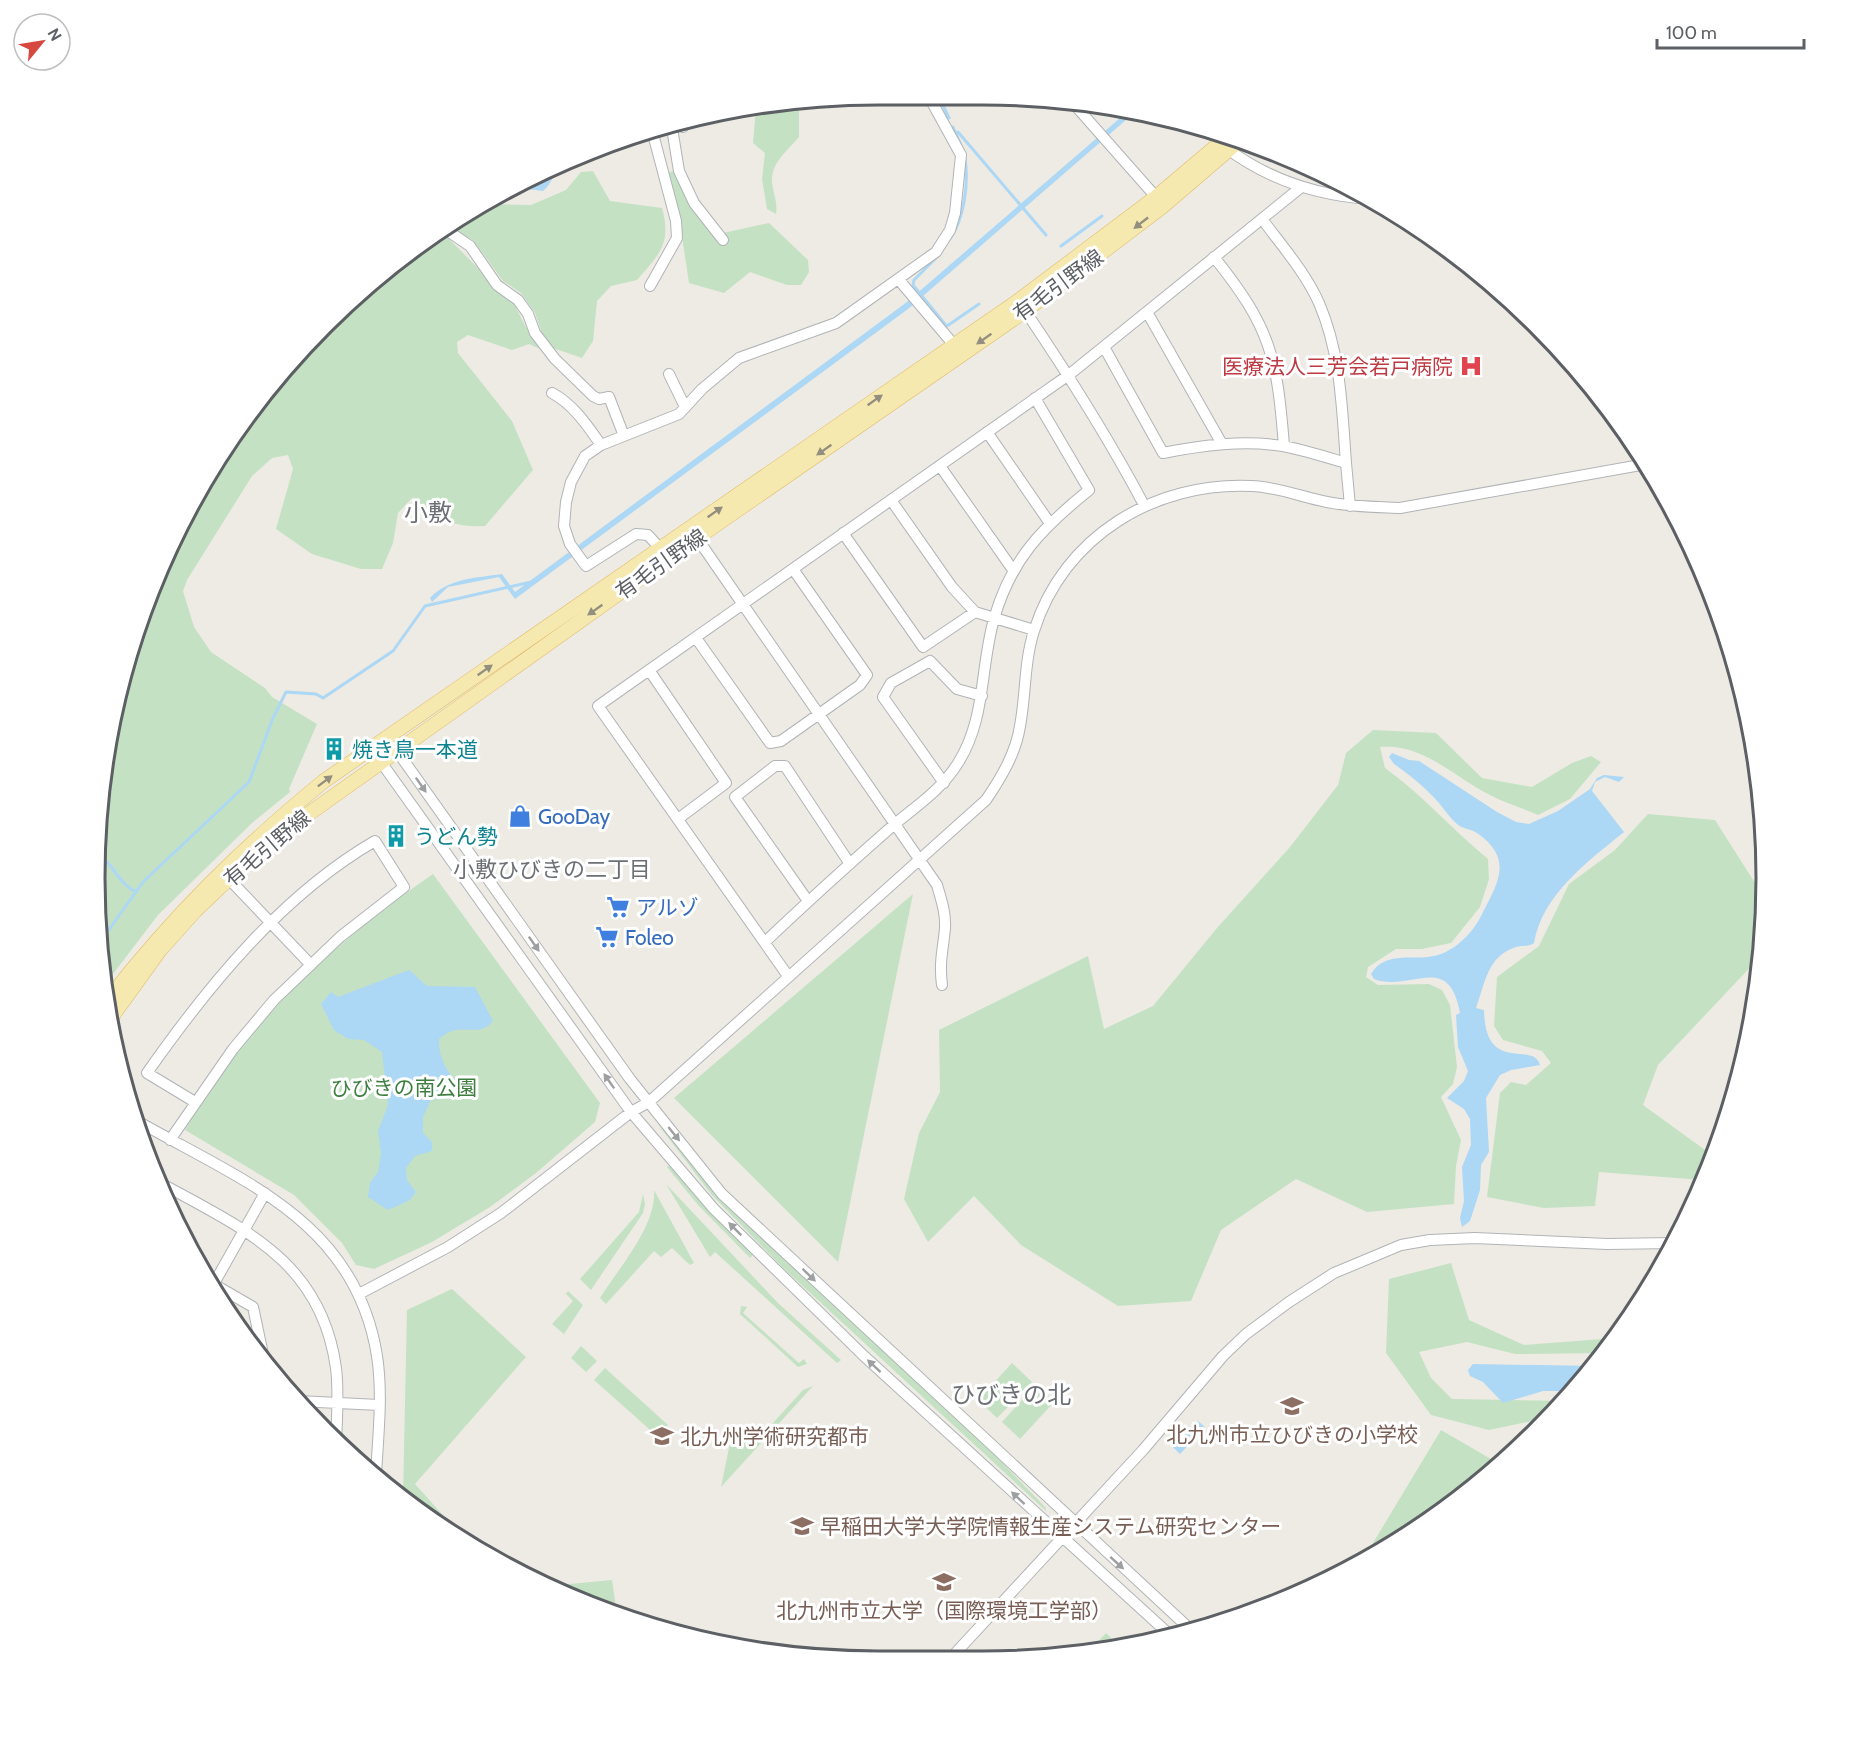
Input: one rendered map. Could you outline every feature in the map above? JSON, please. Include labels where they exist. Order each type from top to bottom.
[{"type":"main road","name":"有毛引野線","points":[[117,1010],[160,950],[229,879],[279,834],[397,752],[954,345],[1021,306],[1156,197],[1227,145]]},
{"type":"main road","name":"有毛引野線","points":[[114,992],[176,917],[230,862],[324,781],[665,554],[697,538],[1021,306],[1107,250],[1227,145]]},
{"type":"street","points":[[665,554],[648,535],[636,534],[586,566],[570,544],[564,526],[571,482],[585,456],[601,445],[679,414],[702,388],[739,358],[836,323],[936,252],[950,230],[959,195],[961,155],[934,105]]},
{"type":"street","points":[[1081,112],[1156,197]]},
{"type":"street","points":[[678,131],[679,171],[693,203],[723,240]]},
{"type":"street","points":[[650,286],[677,238],[676,221],[654,138]]},
{"type":"street","points":[[1236,148],[1287,183],[1300,188],[1349,198]]},
{"type":"street","points":[[788,976],[598,706],[1070,374],[1300,188]]},
{"type":"street","points":[[1262,219],[1305,278],[1326,322],[1339,372],[1350,506]]},
{"type":"street","points":[[452,233],[470,246],[498,285],[518,300],[528,314],[535,333],[570,375],[593,396],[599,399],[609,397],[624,436]]},
{"type":"street","points":[[1214,257],[1236,285],[1265,333],[1274,356],[1280,393],[1284,447]]},
{"type":"street","points":[[899,280],[954,345]]},
{"type":"street","points":[[1021,306],[1070,374],[1114,448],[1144,505]]},
{"type":"street","points":[[1147,312],[1222,444]]},
{"type":"street","points":[[1104,346],[1134,396],[1163,453],[1222,444],[1284,447],[1346,463]]},
{"type":"street","points":[[669,374],[685,407]]},
{"type":"street","points":[[552,393],[561,398],[585,423],[601,445]]},
{"type":"street","points":[[765,942],[894,824],[944,783],[969,742],[977,721],[994,619],[1013,570],[1049,522],[1089,490],[1035,399]]},
{"type":"street","points":[[987,432],[1049,522]]},
{"type":"street","points":[[940,466],[1013,570]]},
{"type":"street","points":[[359,1294],[448,1247],[501,1214],[631,1112],[649,1102],[919,859],[963,824],[986,800],[1000,780],[1020,728],[1028,657],[1034,630],[1048,596],[1064,569],[1090,541],[1144,505],[1177,493],[1227,486],[1254,486],[1350,506],[1400,508],[1636,466]]},
{"type":"street","points":[[891,500],[951,587],[975,612],[1034,630]]},
{"type":"street","points":[[843,533],[923,647],[975,612]]},
{"type":"street","points":[[697,538],[937,885],[943,905],[945,926],[939,962],[942,986]]},
{"type":"street","points":[[696,638],[770,743],[781,741],[817,713],[860,685],[867,675],[793,569]]},
{"type":"street","points":[[944,783],[883,697],[891,683],[930,661],[957,689],[982,696]]},
{"type":"street","points":[[649,670],[726,783],[678,819]]},
{"type":"street","points":[[384,740],[397,752],[649,1102],[722,1194],[1073,1523],[1185,1624]]},
{"type":"street","points":[[384,740],[381,762],[631,1112],[714,1209],[864,1356],[1164,1629]]},
{"type":"street","points":[[808,901],[735,797],[775,766],[785,766],[850,864]]},
{"type":"street","points":[[170,1140],[195,1102],[260,1016],[340,937],[404,887],[375,841],[354,853],[271,923],[204,997],[147,1073],[195,1102]]},
{"type":"street","points":[[229,879],[311,965]]},
{"type":"street","points":[[146,1126],[265,1193],[292,1211],[332,1252],[359,1294],[377,1357],[379,1405],[376,1466]]},
{"type":"street","points":[[171,1189],[245,1230],[271,1248],[295,1272],[313,1298],[332,1346],[337,1371],[336,1430]]},
{"type":"street","points":[[217,1277],[265,1193]]},
{"type":"street","points":[[957,1651],[1073,1523],[1143,1450],[1223,1356],[1246,1334],[1289,1302],[1334,1273],[1366,1258],[1407,1244],[1475,1238],[1607,1244],[1663,1243]]},
{"type":"street","points":[[226,1291],[254,1307],[261,1343]]},
{"type":"street","points":[[309,1402],[379,1405]]},
{"type":"green space","points":[[799,110],[799,137],[781,157],[772,174],[776,214],[767,209],[762,179],[765,153],[753,143],[755,115]]},
{"type":"green space","points":[[593,171],[610,201],[662,208],[665,220],[664,240],[652,263],[637,280],[611,286],[597,301],[593,341],[582,358],[550,347],[542,334],[535,313],[521,293],[503,281],[473,240],[455,231],[500,204],[531,205],[566,190],[581,172]]},
{"type":"green space","points":[[673,171],[714,235],[769,223],[808,260],[809,272],[801,285],[787,285],[750,272],[724,293],[689,283],[677,204],[669,176],[669,172]]},
{"type":"green space","points":[[447,237],[477,267],[493,288],[514,304],[529,333],[542,350],[529,344],[512,350],[468,335],[457,342],[458,353],[512,421],[533,470],[485,526],[463,525],[445,520],[412,498],[398,513],[393,543],[382,569],[361,569],[312,554],[276,529],[293,469],[288,455],[272,458],[252,476],[187,580],[183,591],[194,627],[211,652],[265,688],[272,697],[317,724],[289,789],[290,792],[252,823],[158,915],[112,976],[105,878],[112,777],[131,678],[164,582],[209,491],[265,407],[331,331],[407,265]]},
{"type":"green space","points":[[1373,730],[1436,733],[1482,778],[1532,787],[1572,763],[1591,756],[1601,762],[1570,799],[1538,815],[1490,795],[1425,756],[1396,747],[1380,747],[1385,768],[1488,859],[1489,879],[1480,907],[1451,943],[1422,949],[1396,949],[1368,967],[1366,977],[1378,985],[1429,984],[1442,990],[1450,1005],[1457,1067],[1453,1084],[1441,1097],[1461,1140],[1456,1166],[1454,1204],[1367,1212],[1296,1179],[1221,1230],[1191,1301],[1118,1306],[1021,1245],[974,1196],[928,1242],[904,1199],[919,1133],[940,1092],[939,1030],[1088,956],[1104,1029],[1153,1006],[1217,928],[1290,847],[1338,785],[1346,753]]},
{"type":"green space","points":[[1648,814],[1715,820],[1756,884],[1750,967],[1658,1065],[1643,1105],[1706,1151],[1695,1179],[1599,1172],[1595,1206],[1544,1208],[1487,1197],[1500,1093],[1511,1082],[1526,1085],[1551,1063],[1542,1051],[1503,1040],[1494,1026],[1497,977],[1539,946],[1569,884],[1615,850]]},
{"type":"green space","name":"ひびきの南公園","points":[[433,874],[600,1103],[595,1122],[536,1173],[490,1207],[432,1242],[374,1269],[356,1265],[342,1243],[294,1195],[185,1130],[208,1092],[234,1056],[294,988],[362,927]]},
{"type":"green space","points":[[913,894],[838,1262],[674,1098]]},
{"type":"green space","points":[[657,1123],[787,1261],[986,1446],[1046,1508],[1046,1511],[781,1266],[711,1194]]},
{"type":"green space","points":[[671,1164],[754,1254],[750,1258],[698,1205],[667,1167]]},
{"type":"green space","points":[[666,1184],[778,1303],[841,1360],[837,1363],[715,1252],[710,1257]]},
{"type":"green space","points":[[654,1190],[694,1263],[690,1265],[672,1248],[661,1257],[654,1251],[606,1304],[600,1298],[643,1232],[653,1204]]},
{"type":"green space","points":[[643,1194],[645,1204],[643,1213],[591,1290],[580,1279],[639,1212]]},
{"type":"green space","points":[[1451,1263],[1469,1320],[1524,1345],[1603,1339],[1593,1353],[1515,1354],[1467,1342],[1419,1352],[1431,1378],[1452,1399],[1552,1401],[1534,1420],[1489,1430],[1431,1415],[1386,1353],[1389,1279]]},
{"type":"green space","points":[[452,1289],[526,1357],[415,1484],[447,1519],[403,1488],[407,1310]]},
{"type":"green space","points":[[568,1291],[583,1305],[564,1334],[552,1324],[573,1301],[566,1294]]},
{"type":"green space","points":[[741,1306],[747,1307],[743,1313],[799,1363],[804,1359],[807,1364],[798,1367],[740,1314]]},
{"type":"green space","points":[[581,1346],[597,1361],[586,1372],[571,1358]]},
{"type":"green space","points":[[1012,1363],[1032,1382],[997,1418],[978,1400]]},
{"type":"green space","points":[[605,1368],[668,1425],[657,1436],[594,1380]]},
{"type":"green space","points":[[1036,1385],[1054,1402],[1020,1439],[1002,1422]]},
{"type":"green space","points":[[813,1386],[721,1487],[733,1428],[753,1445],[803,1390]]},
{"type":"green space","points":[[1441,1430],[1492,1459],[1454,1491],[1371,1546]]},
{"type":"green space","points":[[612,1580],[616,1605],[582,1592],[565,1584]]},
{"type":"green space","points":[[1106,1633],[1113,1639],[1098,1642]]},
{"type":"water","points":[[1120,118],[1127,119],[908,309],[515,599],[499,577],[448,587],[432,602],[430,598],[445,586],[473,578],[502,574],[515,592],[907,302]]},
{"type":"water","points":[[552,178],[548,185],[543,191],[528,189]]},
{"type":"water","points":[[1392,753],[1409,760],[1419,761],[1497,812],[1516,822],[1529,824],[1558,811],[1590,789],[1597,778],[1604,775],[1624,777],[1619,782],[1605,777],[1595,782],[1592,791],[1624,832],[1582,867],[1556,894],[1546,909],[1534,943],[1506,951],[1488,972],[1476,1008],[1484,1010],[1486,1030],[1492,1043],[1501,1050],[1536,1058],[1540,1065],[1511,1070],[1500,1075],[1486,1098],[1489,1152],[1481,1165],[1480,1190],[1470,1221],[1462,1227],[1460,1218],[1464,1201],[1462,1167],[1471,1145],[1470,1119],[1464,1109],[1447,1098],[1464,1081],[1468,1071],[1458,1047],[1456,1015],[1460,1013],[1455,994],[1447,983],[1437,978],[1388,982],[1374,979],[1371,974],[1385,961],[1438,955],[1459,944],[1480,919],[1489,901],[1498,880],[1499,861],[1488,842],[1477,833],[1457,824],[1429,792],[1394,764],[1389,757]]},
{"type":"water","points":[[409,970],[427,986],[475,987],[493,1021],[484,1028],[452,1031],[439,1039],[441,1057],[447,1069],[469,1094],[431,1100],[423,1117],[423,1133],[432,1142],[432,1151],[415,1156],[406,1168],[407,1180],[416,1192],[410,1200],[388,1210],[368,1197],[370,1183],[378,1172],[381,1153],[378,1131],[388,1105],[382,1052],[364,1040],[348,1039],[334,1030],[321,1004],[331,992],[338,997]]},
{"type":"water","points":[[1473,1364],[1582,1366],[1561,1391],[1543,1391],[1503,1403],[1483,1382],[1470,1376],[1468,1370]]},
{"type":"water","points":[[1198,1421],[1205,1427],[1180,1454],[1173,1447]]},
{"type":"waterway","points":[[943,105],[949,118]]},
{"type":"waterway","points":[[953,127],[963,150]]},
{"type":"waterway","points":[[958,132],[1046,235]]},
{"type":"waterway","points":[[950,239],[959,221],[964,201],[965,159]]},
{"type":"waterway","points":[[1061,246],[1102,216]]},
{"type":"waterway","points":[[937,257],[914,280],[913,285],[944,323],[947,326],[979,304]]},
{"type":"waterway","points":[[107,932],[143,882],[249,782],[273,718],[286,692],[316,694],[323,698],[393,651],[425,606],[531,582]]},
{"type":"waterway","points":[[106,861],[125,884],[136,892]]},
{"type":"place","name":"医療法人三芳会若戸病院","points":[[1471,366]]},
{"type":"place","name":"焼き鳥一本道","points":[[334,749]]},
{"type":"place","name":"GooDay","points":[[520,816]]},
{"type":"place","name":"うどん勢","points":[[396,836]]},
{"type":"place","name":"アルゾ","points":[[618,907]]},
{"type":"place","name":"Foleo","points":[[607,937]]},
{"type":"place","name":"北九州市立ひびきの小学校","points":[[1292,1406]]},
{"type":"place","name":"北九州学術研究都市","points":[[662,1436]]},
{"type":"place","name":"早稲田大学大学院情報生産システム研究センター","points":[[802,1526]]},
{"type":"place","name":"北九州市立大学（国際環境工学部）","points":[[944,1582]]},
{"type":"district","name":"小敷","points":[[428,512]]},
{"type":"district","name":"小敷ひびきの二丁目","points":[[552,869]]},
{"type":"district","name":"ひびきの北","points":[[1011,1394]]}]
